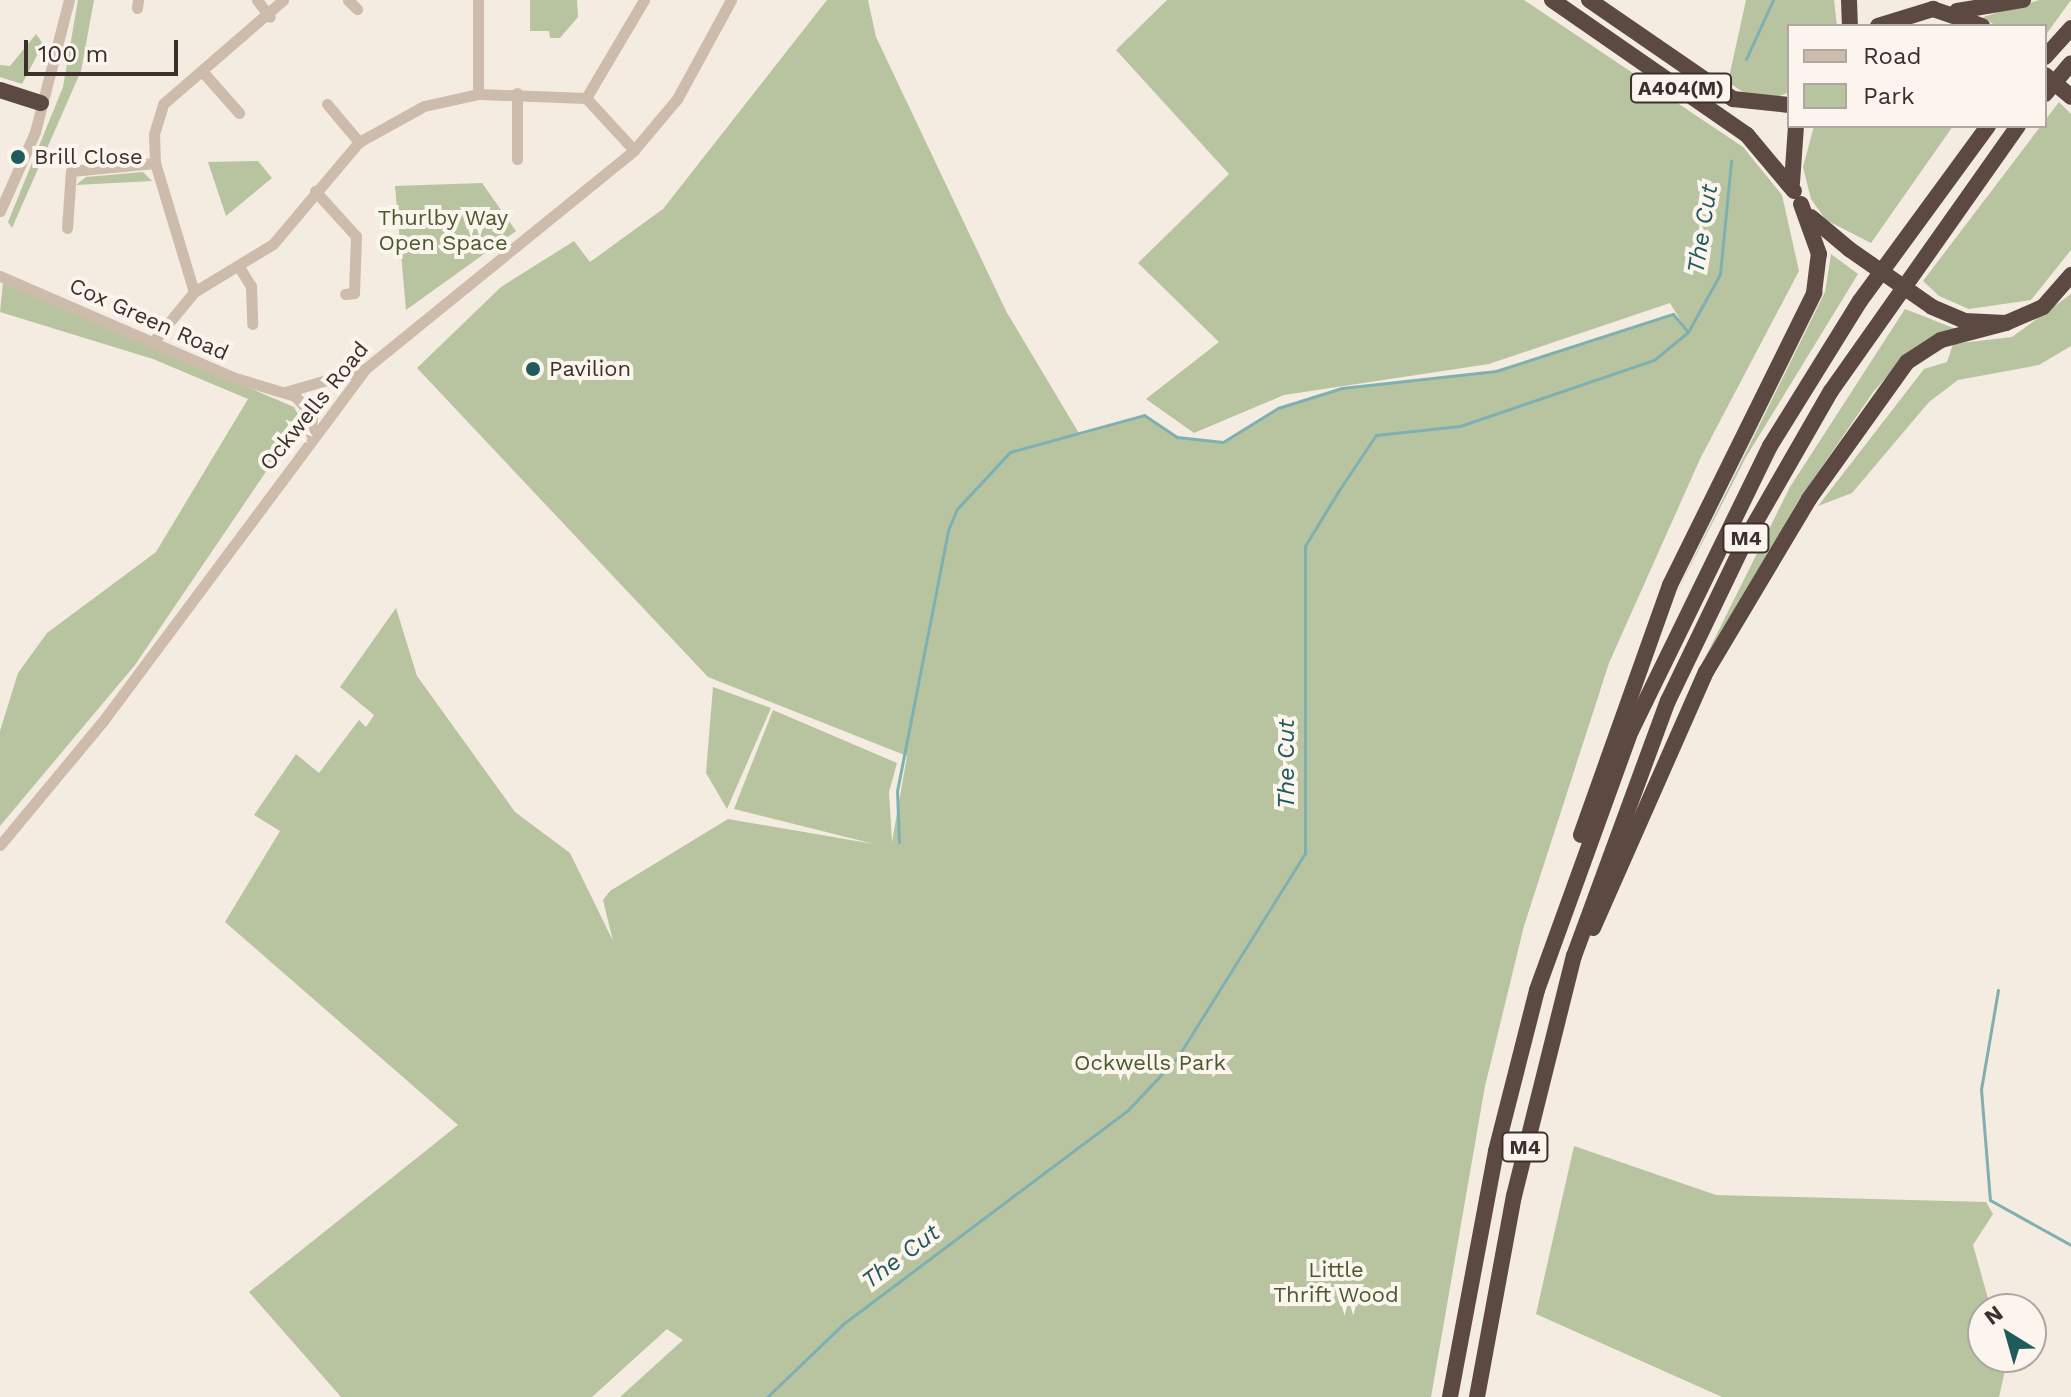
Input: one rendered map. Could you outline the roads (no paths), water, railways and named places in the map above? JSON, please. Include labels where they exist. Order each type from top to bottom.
[{"type":"highway","name":"A404(M)","points":[[1552,0],[1758,144],[1798,197]]},
{"type":"highway","name":"A404(M)","points":[[1589,0],[1733,99],[1787,105]]},
{"type":"highway","points":[[1849,0],[1850,24]]},
{"type":"highway","points":[[1914,0],[1953,11],[1978,24]]},
{"type":"highway","points":[[1882,24],[1904,13],[1953,11],[2023,0]]},
{"type":"highway","points":[[2047,55],[2071,28]]},
{"type":"highway","points":[[2047,92],[2071,63]]},
{"type":"highway","points":[[2047,77],[2071,97]]},
{"type":"highway","points":[[0,90],[41,103]]},
{"type":"highway","name":"M4","points":[[1450,1397],[1496,1151],[1571,880],[1588,804],[1670,585],[1814,293],[1819,254],[1798,197],[1789,161],[1796,128]]},
{"type":"highway","name":"M4","points":[[1571,880],[1662,657],[1751,479],[1860,301],[1987,128]]},
{"type":"highway","name":"M4","points":[[1477,1397],[1517,1181],[1563,997],[1640,771],[1747,537],[1871,327],[2017,128]]},
{"type":"highway","name":"M4","points":[[1798,197],[1849,249],[1932,307],[1965,321],[2006,323]]},
{"type":"highway","name":"M4","points":[[1563,997],[1684,717],[1786,533],[1907,362],[1941,340],[2006,323],[2043,307],[2071,275]]},
{"type":"street","points":[[0,211],[41,103],[69,0]]},
{"type":"street","points":[[257,0],[270,17]]},
{"type":"street","points":[[194,292],[155,163],[163,104],[270,17],[283,0]]},
{"type":"street","points":[[348,0],[357,9]]},
{"type":"street","points":[[478,0],[478,94]]},
{"type":"street","points":[[586,98],[644,0]]},
{"type":"street","name":"Ockwells Road","points":[[0,845],[103,721],[311,435],[365,369],[634,150],[677,99],[731,0]]},
{"type":"street","points":[[202,71],[239,113]]},
{"type":"street","points":[[517,93],[517,159]]},
{"type":"street","points":[[153,342],[194,292],[273,244],[359,142],[424,106],[478,94],[517,93],[586,98],[634,150]]},
{"type":"street","points":[[327,104],[359,142]]},
{"type":"street","points":[[67,228],[71,171],[155,163]]},
{"type":"street","points":[[315,191],[356,236],[354,293],[345,294]]},
{"type":"street","points":[[239,267],[251,286],[251,324]]},
{"type":"street","name":"Cox Green Road","points":[[0,276],[153,342],[284,392],[312,415],[311,435]]},
{"type":"street","points":[[284,392],[365,369]]},
{"type":"waterway","points":[[1746,59],[1773,0]]},
{"type":"waterway","name":"The Cut","points":[[767,1397],[843,1324],[1127,1111],[1177,1058],[1305,853],[1305,546],[1339,490],[1376,435],[1460,426],[1654,360],[1688,332],[1720,274],[1731,161]]},
{"type":"waterway","points":[[899,842],[897,791],[948,530],[957,509],[1010,452],[1144,415],[1177,437],[1223,442],[1278,408],[1342,388],[1496,371],[1673,314],[1688,332]]},
{"type":"waterway","points":[[1998,990],[1981,1089],[1990,1200],[2071,1245]]},
{"type":"place","name":"Brill Close","points":[[18,157]]},
{"type":"place","name":"Pavilion","points":[[533,369]]},
{"type":"park label","name":"Thurlby Way Open Space","points":[[443,230]]},
{"type":"park label","name":"Ockwells Park","points":[[1150,1063]]},
{"type":"park label","name":"Little Thrift Wood","points":[[1336,1282]]}]
